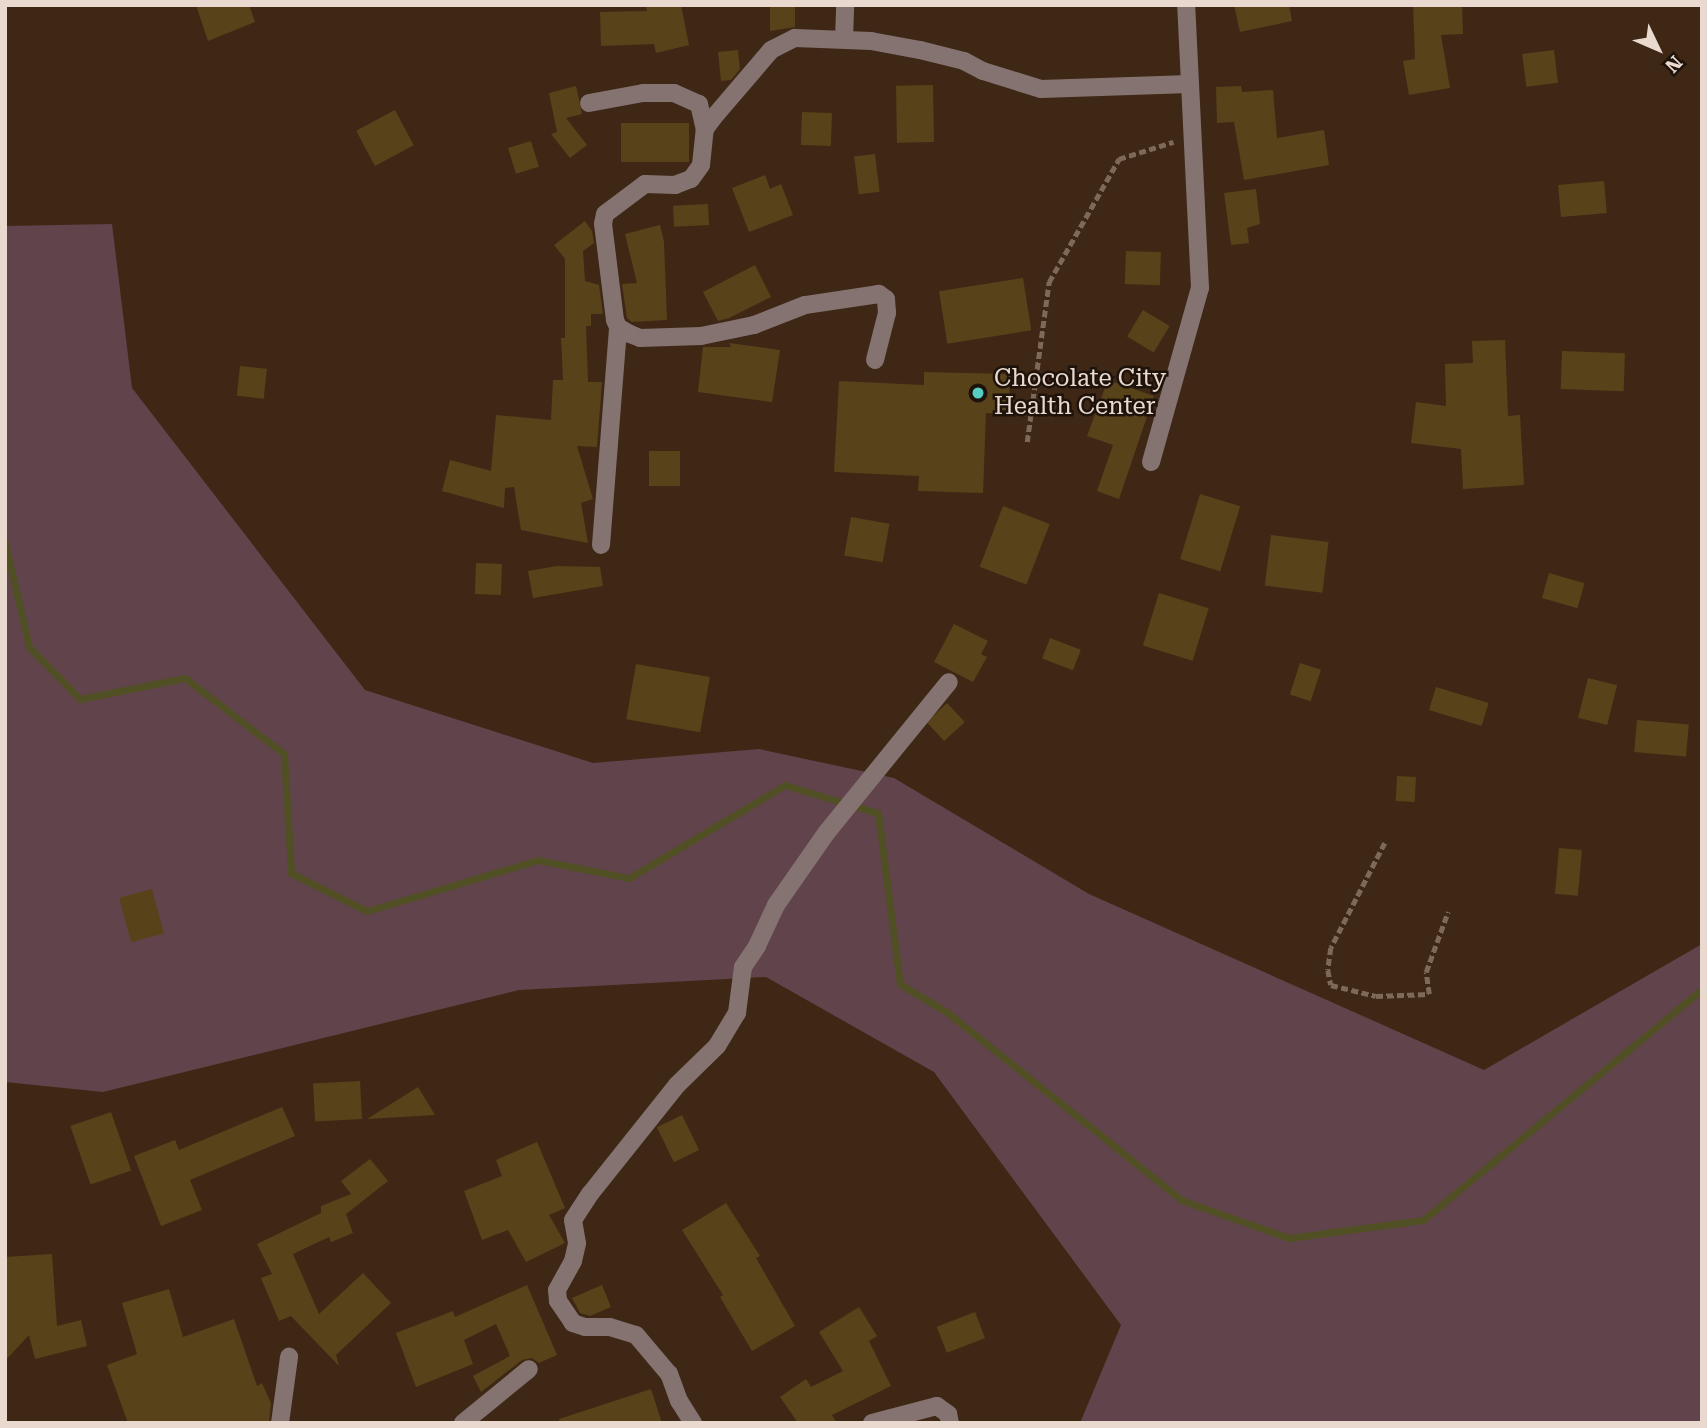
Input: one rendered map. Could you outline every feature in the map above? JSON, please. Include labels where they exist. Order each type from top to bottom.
[{"type":"street","points":[[844,39],[845,5]]},
{"type":"street","points":[[1151,462],[1200,288],[1186,5]]},
{"type":"street","points":[[705,130],[771,50],[795,38],[871,41],[964,61],[984,71],[1041,89],[1190,85]]},
{"type":"street","points":[[589,103],[643,93],[674,93],[699,104],[705,130],[701,165],[691,179],[675,185],[645,184],[604,214],[603,224],[618,327],[601,545]]},
{"type":"street","points":[[618,327],[639,338],[701,336],[754,324],[804,305],[879,294],[886,299],[887,313],[875,360]]},
{"type":"street","points":[[693,1423],[679,1401],[669,1374],[636,1335],[610,1327],[585,1327],[573,1323],[558,1301],[557,1290],[573,1261],[577,1243],[573,1220],[590,1194],[677,1085],[717,1046],[737,1013],[743,967],[757,946],[776,905],[827,832],[880,771],[949,682]]},
{"type":"street","points":[[280,1423],[289,1356]]},
{"type":"street","points":[[463,1423],[529,1369]]},
{"type":"street","points":[[872,1423],[937,1406],[948,1414],[950,1423]]},
{"type":"path","points":[[1027,442],[1049,282],[1119,159],[1192,136]]},
{"type":"path","points":[[1385,843],[1331,948],[1328,970],[1331,985],[1376,996],[1401,998],[1429,994],[1426,972],[1448,912]]},
{"type":"shaded area","points":[[112,224],[132,388],[365,690],[593,763],[759,749],[894,778],[1089,894],[1484,1070],[1702,944],[1702,1423],[1080,1423],[1121,1325],[934,1072],[766,977],[519,990],[103,1092],[5,1082],[5,226]]},
{"type":"building","points":[[196,5],[249,5],[255,22],[208,41]]},
{"type":"building","points":[[646,5],[681,5],[689,45],[656,53],[654,44],[601,46],[600,12],[647,11]]},
{"type":"building","points":[[1234,5],[1289,5],[1292,21],[1240,32]]},
{"type":"building","points":[[1413,5],[1462,5],[1463,34],[1441,35],[1450,88],[1409,95],[1403,61],[1415,59]]},
{"type":"building","points":[[770,6],[795,6],[795,27],[770,31]]},
{"type":"building","points":[[738,50],[740,69],[731,80],[721,81],[718,52]]},
{"type":"building","points":[[1554,50],[1558,83],[1526,87],[1522,54]]},
{"type":"building","points":[[933,85],[934,142],[897,143],[896,86]]},
{"type":"building","points":[[576,86],[582,114],[566,118],[587,145],[570,158],[551,134],[557,132],[549,93]]},
{"type":"building","points":[[1241,86],[1242,92],[1273,90],[1277,138],[1324,130],[1329,165],[1244,180],[1234,122],[1217,123],[1216,87]]},
{"type":"building","points":[[395,110],[414,145],[375,166],[356,131]]},
{"type":"building","points":[[802,112],[832,113],[831,146],[801,145]]},
{"type":"building","points":[[621,123],[689,123],[689,162],[621,162]]},
{"type":"building","points":[[531,141],[539,167],[516,174],[508,148]]},
{"type":"building","points":[[875,154],[880,192],[859,194],[854,157]]},
{"type":"building","points":[[765,175],[770,189],[781,184],[793,215],[749,232],[732,188]]},
{"type":"building","points":[[1604,181],[1607,213],[1561,217],[1558,185]]},
{"type":"building","points":[[1256,189],[1260,224],[1247,228],[1249,243],[1231,245],[1224,193]]},
{"type":"building","points":[[708,204],[709,225],[674,227],[673,206]]},
{"type":"building","points":[[585,221],[592,231],[594,243],[583,251],[585,281],[599,285],[603,314],[591,314],[591,326],[586,326],[588,382],[602,382],[597,447],[577,446],[593,499],[581,503],[588,543],[521,530],[514,487],[505,488],[504,508],[442,491],[450,460],[491,471],[496,415],[551,420],[553,380],[563,380],[561,338],[565,338],[565,259],[554,245]]},
{"type":"building","points":[[660,225],[664,242],[667,320],[632,322],[627,318],[622,284],[637,283],[625,234]]},
{"type":"building","points":[[1126,251],[1161,252],[1160,285],[1125,284]]},
{"type":"building","points":[[755,265],[771,297],[718,321],[703,292]]},
{"type":"building","points":[[1023,278],[1031,330],[947,344],[939,291]]},
{"type":"building","points":[[1143,310],[1170,326],[1154,353],[1127,337]]},
{"type":"building","points":[[1505,340],[1508,416],[1520,415],[1524,485],[1463,489],[1461,449],[1411,443],[1416,402],[1446,406],[1445,364],[1473,363],[1472,341]]},
{"type":"building","points":[[729,343],[780,350],[772,402],[698,392],[703,347],[731,347]]},
{"type":"building","points":[[1562,351],[1625,353],[1624,391],[1561,389]]},
{"type":"building","points":[[240,366],[267,369],[264,399],[237,396]]},
{"type":"building","points":[[924,372],[1010,374],[1009,414],[986,413],[983,493],[918,491],[919,476],[834,472],[839,381],[924,385]]},
{"type":"building","points":[[1108,380],[1154,396],[1119,499],[1097,491],[1113,445],[1087,436]]},
{"type":"building","points":[[649,451],[680,451],[680,486],[649,486]]},
{"type":"building","points":[[1200,494],[1240,506],[1220,571],[1180,559]]},
{"type":"building","points":[[1003,506],[1050,524],[1026,585],[980,567]]},
{"type":"building","points":[[851,517],[889,524],[883,562],[844,555]]},
{"type":"building","points":[[1271,535],[1329,542],[1322,593],[1265,586]]},
{"type":"building","points":[[476,563],[502,564],[501,595],[475,594]]},
{"type":"building","points":[[557,566],[600,567],[603,586],[533,598],[528,571]]},
{"type":"building","points":[[1549,573],[1585,583],[1577,608],[1542,598]]},
{"type":"building","points":[[1159,593],[1209,608],[1193,661],[1143,646]]},
{"type":"building","points":[[954,624],[988,641],[981,654],[987,657],[973,682],[934,662]]},
{"type":"building","points":[[1050,638],[1081,650],[1073,670],[1042,659]]},
{"type":"building","points":[[1300,663],[1321,670],[1311,701],[1290,694]]},
{"type":"building","points":[[636,664],[710,677],[700,732],[626,719]]},
{"type":"building","points":[[1588,678],[1617,685],[1607,725],[1578,718]]},
{"type":"building","points":[[1436,687],[1489,703],[1482,726],[1429,710]]},
{"type":"building","points":[[947,703],[965,722],[944,741],[927,722]]},
{"type":"building","points":[[1637,720],[1689,725],[1686,756],[1634,752]]},
{"type":"building","points":[[1397,776],[1416,777],[1415,802],[1396,801]]},
{"type":"building","points":[[1559,848],[1582,850],[1578,896],[1555,894]]},
{"type":"building","points":[[152,889],[164,933],[131,942],[119,898]]},
{"type":"building","points":[[360,1081],[362,1119],[315,1121],[313,1083]]},
{"type":"building","points":[[418,1087],[435,1115],[367,1119]]},
{"type":"building","points":[[282,1107],[295,1136],[190,1180],[202,1210],[161,1226],[134,1156],[175,1140],[179,1150]]},
{"type":"building","points":[[111,1112],[131,1171],[91,1185],[70,1126]]},
{"type":"building","points":[[682,1115],[699,1150],[674,1162],[657,1127]]},
{"type":"building","points":[[537,1142],[565,1208],[549,1215],[565,1243],[526,1262],[508,1230],[482,1240],[464,1191],[502,1176],[496,1160]]},
{"type":"building","points":[[370,1159],[388,1181],[346,1214],[353,1233],[331,1242],[329,1237],[293,1254],[319,1314],[363,1273],[391,1303],[336,1355],[339,1366],[291,1316],[279,1321],[261,1278],[272,1274],[257,1244],[321,1213],[321,1206],[351,1194],[341,1181]]},
{"type":"building","points":[[726,1203],[760,1256],[756,1258],[795,1326],[752,1351],[720,1297],[723,1295],[682,1230]]},
{"type":"building","points":[[52,1254],[57,1326],[81,1320],[87,1346],[35,1359],[29,1335],[5,1361],[5,1257]]},
{"type":"building","points":[[527,1285],[557,1355],[539,1363],[532,1358],[522,1360],[481,1392],[473,1376],[510,1356],[496,1324],[464,1340],[473,1364],[416,1387],[396,1333],[453,1311],[455,1317]]},
{"type":"building","points":[[602,1285],[611,1307],[590,1316],[580,1313],[572,1298]]},
{"type":"building","points":[[169,1289],[183,1337],[234,1319],[257,1386],[262,1383],[271,1403],[269,1423],[128,1423],[107,1365],[137,1354],[122,1303]]},
{"type":"building","points":[[859,1307],[877,1336],[869,1341],[891,1386],[832,1415],[837,1423],[798,1423],[780,1397],[806,1379],[811,1387],[843,1371],[819,1332]]},
{"type":"building","points":[[975,1312],[985,1338],[947,1353],[937,1327]]},
{"type":"building","points":[[651,1389],[662,1423],[560,1423],[559,1419]]},
{"type":"waterway","points":[[5,543],[29,647],[80,699],[185,678],[284,754],[291,873],[367,911],[538,860],[629,878],[785,785],[878,813],[900,984],[948,1013],[1181,1200],[1289,1238],[1423,1220],[1702,989]]},
{"type":"place","name":"Chocolate City Health Center","points":[[978,393]]}]
